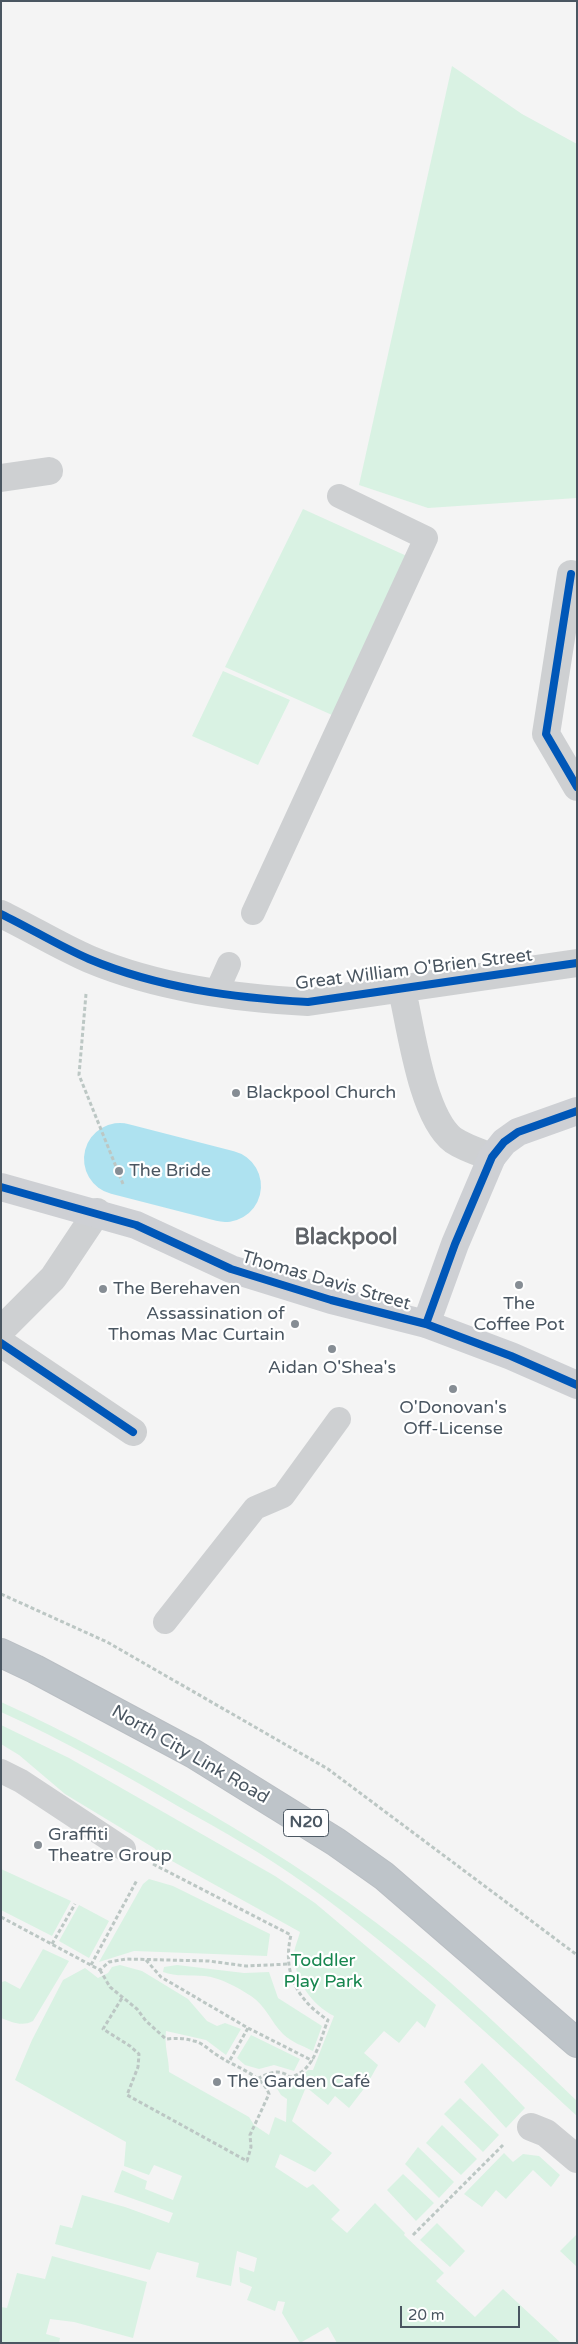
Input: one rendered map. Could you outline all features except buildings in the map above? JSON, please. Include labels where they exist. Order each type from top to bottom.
[{"type":"highway","name":"North City Link Road","points":[[1,1653],[194,1754],[336,1842],[399,1888],[577,2043]]},
{"type":"street","points":[[1,478],[49,471]]},
{"type":"street","points":[[572,574],[546,734],[577,787]]},
{"type":"street","name":"Great William O'Brien Street","points":[[1,914],[89,959],[148,978],[216,993],[308,1002],[402,990],[577,963]]},
{"type":"street","points":[[402,990],[425,1091],[434,1116],[452,1139],[472,1150],[489,1164]]},
{"type":"street","points":[[426,1324],[455,1244],[489,1164],[504,1142],[518,1132],[577,1111]]},
{"type":"street","name":"Thomas Davis Street","points":[[1,1186],[97,1212],[136,1225],[231,1269],[331,1300],[426,1324],[510,1356],[577,1386]]},
{"type":"street","points":[[1,1330],[53,1278],[97,1212]]},
{"type":"street","points":[[1,1343],[133,1432]]},
{"type":"street","points":[[531,2127],[546,2134],[577,2159]]},
{"type":"lane","points":[[253,913],[426,538],[339,496]]},
{"type":"lane","points":[[216,993],[229,964]]},
{"type":"lane","points":[[165,1622],[255,1508],[283,1496],[339,1419]]},
{"type":"lane","points":[[1,1771],[124,1849]]},
{"type":"path","points":[[89,959],[79,1075],[124,1189]]},
{"type":"path","points":[[1,1594],[108,1642],[328,1769],[577,1955]]},
{"type":"path","points":[[124,1849],[291,1935],[287,1951],[289,1964],[299,1992],[316,2012],[328,2020],[313,2061],[295,2076],[290,2077],[284,2072],[274,2072],[257,2079]]},
{"type":"path","points":[[91,1965],[147,1861]]},
{"type":"path","points":[[52,1944],[75,1904]]},
{"type":"path","points":[[1,1917],[100,1970],[110,1987],[137,2009],[146,2021],[166,2039],[180,2038],[196,2041],[218,2056],[230,2060],[244,2072],[253,2074],[266,2086],[269,2094],[250,2135],[252,2147],[247,2161],[127,2095],[138,2067],[139,2054],[103,2029],[122,1998]]},
{"type":"path","points":[[100,1970],[109,1962],[146,1960],[209,1961],[246,1966],[289,1964]]},
{"type":"path","points":[[146,1960],[161,1977],[248,2028],[313,2061]]},
{"type":"path","points":[[230,2060],[248,2028]]},
{"type":"path","points":[[413,2235],[498,2148]]},
{"type":"green space","points":[[452,66],[522,114],[577,144],[577,498],[428,508],[359,485]]},
{"type":"green space","points":[[303,509],[409,557],[332,715],[225,667]]},
{"type":"green space","points":[[223,671],[290,700],[258,765],[192,736]]},
{"type":"green space","points":[[1,1702],[78,1739],[232,1826],[319,1882],[376,1922],[468,1998],[577,2101],[577,2116],[478,2025],[410,1966],[304,1883],[244,1844],[137,1783],[70,1746],[1,1712]]},
{"type":"green space","name":"Toddler Play Park","points":[[1,1725],[69,1758],[275,1876],[315,1903],[436,2005],[425,2028],[417,2021],[399,2043],[384,2031],[364,2053],[378,2065],[366,2086],[349,2108],[335,2096],[328,2105],[306,2087],[292,2121],[332,2153],[315,2172],[280,2154],[275,2167],[307,2188],[313,2184],[340,2210],[331,2219],[347,2233],[375,2203],[405,2233],[404,2235],[444,2273],[436,2281],[475,2317],[503,2289],[561,2343],[337,2343],[328,2327],[300,2343],[282,2313],[285,2302],[278,2301],[275,2311],[247,2300],[252,2287],[240,2282],[239,2267],[254,2272],[257,2258],[237,2251],[231,2286],[196,2277],[199,2263],[157,2252],[150,2270],[55,2244],[60,2225],[72,2228],[82,2195],[125,2207],[169,2223],[173,2213],[114,2192],[122,2170],[147,2181],[145,2189],[173,2200],[182,2176],[154,2165],[149,2175],[124,2166],[126,2142],[15,2080],[32,2040],[63,1980],[85,1968],[98,1978],[108,1973],[112,1967],[120,1965],[142,1971],[188,1999],[207,2021],[217,2026],[225,2023],[241,2029],[226,2055],[206,2040],[166,2031],[169,2072],[249,2117],[254,2125],[269,2135],[275,2117],[286,2122],[287,2099],[281,2095],[276,2087],[288,2089],[308,2070],[313,2070],[334,2016],[312,1999],[301,1983],[294,1955],[300,1932],[163,1856],[154,1848],[65,1794],[19,1755],[1,1744]]},
{"type":"green space","points":[[1,1869],[71,1901],[52,1936],[1,1910]]},
{"type":"green space","points":[[149,1879],[173,1886],[270,1934],[267,1956],[134,1951],[99,1962],[143,1884]]},
{"type":"green space","points":[[79,1905],[109,1921],[89,1958],[59,1941]]},
{"type":"green space","points":[[43,1949],[69,1961],[33,2021],[21,2024],[1,2018],[2,1982],[5,1981],[20,1989]]},
{"type":"green space","points":[[177,1965],[244,1973],[269,1972],[278,1998],[322,2026],[313,2051],[286,2037],[256,2000],[235,1986],[211,1977],[163,1972],[164,1967]]},
{"type":"green space","points":[[251,2035],[300,2059],[294,2071],[274,2065],[259,2069],[245,2065],[237,2058]]},
{"type":"green space","points":[[482,2063],[525,2108],[506,2128],[464,2082]]},
{"type":"green space","points":[[460,2098],[499,2135],[483,2152],[444,2114]]},
{"type":"green space","points":[[442,2125],[477,2159],[461,2175],[426,2143]]},
{"type":"green space","points":[[418,2147],[454,2182],[439,2198],[405,2164]]},
{"type":"green space","points":[[504,2153],[513,2162],[523,2154],[539,2156],[560,2175],[551,2187],[533,2170],[506,2199],[496,2190],[482,2207],[464,2194]]},
{"type":"green space","points":[[403,2174],[434,2203],[416,2221],[387,2190]]},
{"type":"green space","points":[[437,2223],[465,2251],[450,2267],[420,2240]]},
{"type":"green space","points":[[577,2234],[577,2265],[576,2266],[560,2251]]},
{"type":"green space","points":[[52,2256],[147,2282],[133,2338],[74,2322],[50,2319],[46,2334],[60,2338],[59,2343],[1,2343],[1,2307],[7,2308],[17,2273],[45,2279]]},
{"type":"waterway","points":[[120,1159],[225,1186]]},
{"type":"cycle path","points":[[571,574],[546,734],[577,787]]},
{"type":"cycle path","points":[[1,914],[89,959],[115,969],[197,990],[253,998],[308,1002],[577,963]]},
{"type":"cycle path","points":[[426,1324],[455,1244],[492,1157],[504,1142],[518,1132],[577,1111]]},
{"type":"cycle path","points":[[1,1187],[136,1225],[231,1269],[331,1300],[426,1324],[511,1356],[577,1385]]},
{"type":"cycle path","points":[[1,1343],[133,1432]]},
{"type":"place","name":"Blackpool Church","points":[[236,1093]]},
{"type":"place","name":"The Bride","points":[[119,1171]]},
{"type":"place","name":"The Coffee Pot","points":[[519,1285]]},
{"type":"place","name":"The Berehaven","points":[[103,1289]]},
{"type":"place","name":"Assassination of Thomas Mac Curtain","points":[[295,1324]]},
{"type":"place","name":"Aidan O'Shea's","points":[[332,1349]]},
{"type":"place","name":"O'Donovan's Off-License","points":[[453,1389]]},
{"type":"place","name":"Graffiti Theatre Group","points":[[38,1845]]},
{"type":"place","name":"The Garden Café","points":[[217,2082]]},
{"type":"district","name":"Blackpool","points":[[346,1238]]}]
